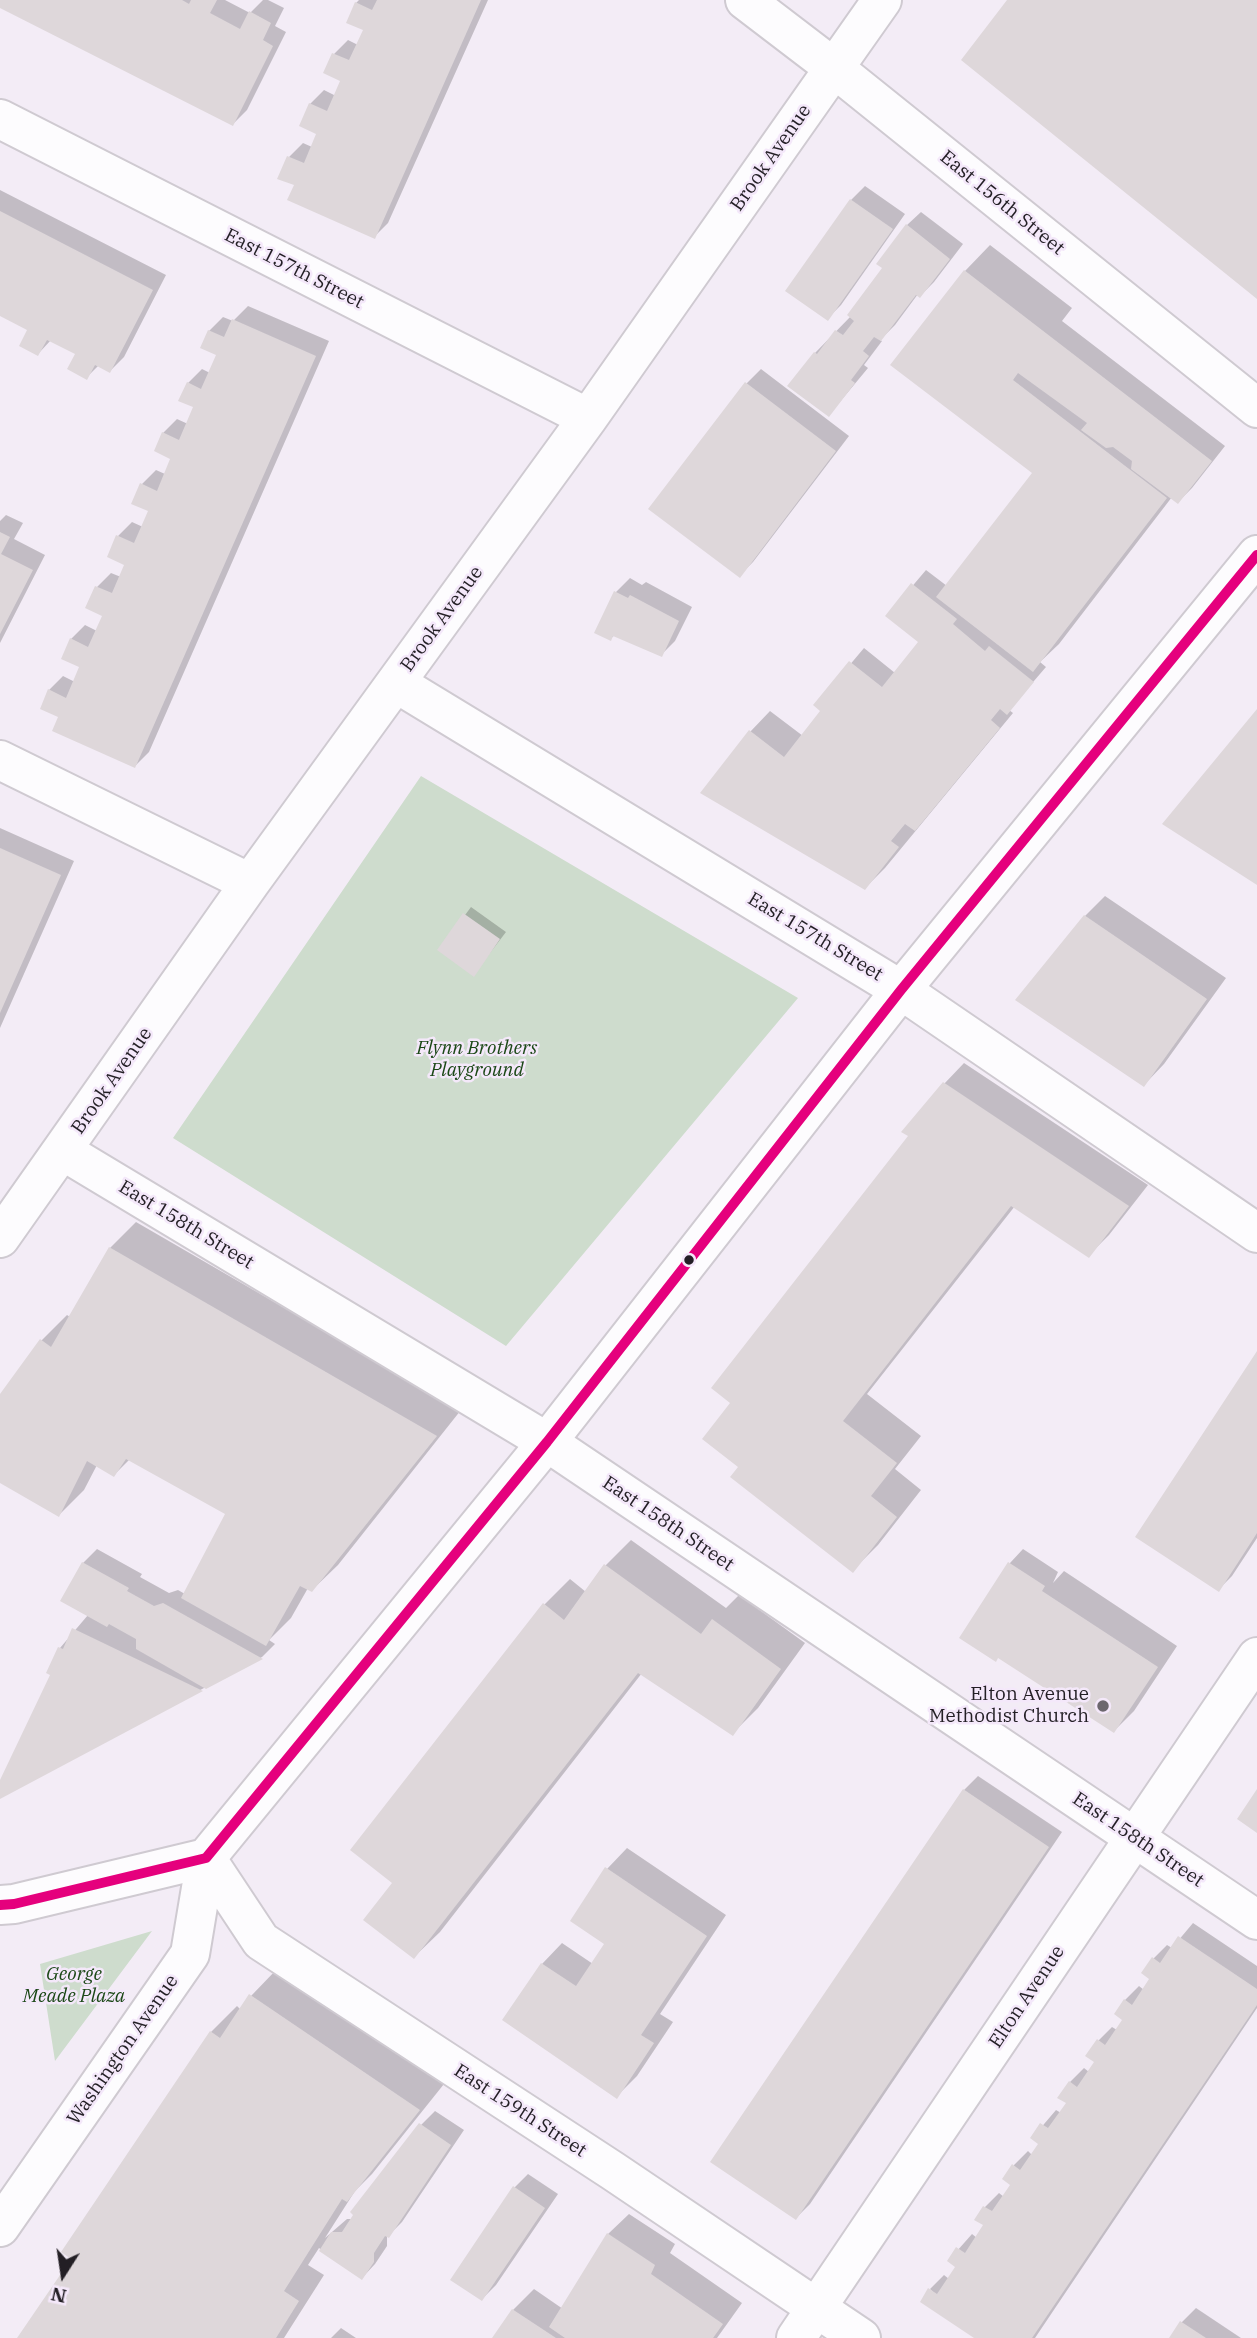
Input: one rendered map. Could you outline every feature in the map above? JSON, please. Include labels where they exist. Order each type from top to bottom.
[{"type":"street","name":"East 156th Street","points":[[745,0],[834,68],[1257,408]]},
{"type":"street","name":"Brook Avenue","points":[[0,1238],[250,883],[588,418],[882,0]]},
{"type":"street","name":"East 157th Street","points":[[0,119],[588,418]]},
{"type":"street","points":[[0,1905],[14,1904],[206,1858],[547,1442],[901,990],[1257,555]]},
{"type":"street","name":"East 157th Street","points":[[396,683],[901,990],[1257,1234]]},
{"type":"street","points":[[0,760],[250,883]]},
{"type":"street","name":"East 158th Street","points":[[63,1151],[547,1442],[1257,1920]]},
{"type":"street","name":"Elton Avenue","points":[[806,2323],[1257,1657]]},
{"type":"street","name":"Washington Avenue","points":[[0,2227],[190,1954],[206,1858]]},
{"type":"street","name":"East 159th Street","points":[[206,1858],[261,1941],[612,2171],[806,2323],[861,2338]]},
{"type":"green space","name":"Flynn Brothers Playground","points":[[421,776],[798,998],[506,1346],[173,1138]]},
{"type":"green space","name":"George Meade Plaza","points":[[152,1931],[55,2061],[40,1964]]},
{"type":"building","points":[[0,0],[182,0],[189,4],[191,0],[217,0],[210,13],[240,29],[249,11],[271,23],[263,40],[273,46],[233,126],[0,8]]},
{"type":"building","points":[[377,0],[481,0],[375,239],[287,200],[294,185],[277,179],[287,156],[304,163],[316,134],[299,126],[309,103],[327,111],[340,81],[323,73],[332,53],[349,60],[363,30],[346,23],[355,2],[372,10]]},
{"type":"building","points":[[1007,0],[1257,0],[1257,299],[961,60]]},
{"type":"building","points":[[850,199],[893,229],[828,321],[785,291]]},
{"type":"building","points":[[0,211],[153,290],[110,373],[95,365],[87,380],[67,369],[75,354],[47,340],[38,356],[19,346],[27,330],[0,316]]},
{"type":"building","points":[[906,224],[950,259],[920,298],[916,295],[881,341],[874,337],[863,351],[869,356],[851,380],[855,383],[829,417],[787,386],[835,330],[843,335],[854,321],[847,315],[882,268],[876,264]]},
{"type":"building","points":[[964,270],[1212,461],[1178,504],[1131,469],[1132,461],[1113,447],[1106,448],[1081,430],[1087,423],[1018,373],[1013,380],[1167,498],[1033,672],[936,597],[1032,473],[890,365]]},
{"type":"building","points":[[232,319],[316,356],[135,768],[52,731],[58,717],[40,709],[48,689],[66,698],[79,667],[61,659],[70,638],[88,647],[102,616],[85,608],[95,586],[112,593],[124,565],[107,557],[116,535],[134,543],[148,511],[131,504],[140,483],[157,491],[170,459],[154,451],[162,432],[179,440],[193,407],[178,401],[187,382],[201,389],[216,355],[200,348],[208,330],[224,337]]},
{"type":"building","points":[[745,382],[836,451],[740,578],[648,509]]},
{"type":"building","points":[[0,532],[10,537],[1,554],[33,570],[0,634]]},
{"type":"building","points":[[911,583],[957,619],[953,624],[985,651],[989,646],[1034,682],[1007,715],[1000,709],[991,720],[1000,728],[915,831],[905,824],[891,841],[899,847],[865,890],[700,793],[749,730],[784,757],[820,711],[813,705],[849,661],[882,687],[918,642],[885,616]]},
{"type":"building","points":[[614,591],[628,598],[630,595],[679,621],[662,657],[613,636],[611,641],[594,633]]},
{"type":"building","points":[[1257,709],[1257,885],[1162,824]]},
{"type":"building","points":[[0,848],[61,875],[0,1013]]},
{"type":"building","points":[[463,913],[500,939],[474,977],[437,950]]},
{"type":"building","points":[[1084,915],[1207,999],[1144,1087],[1015,1000]]},
{"type":"building","points":[[943,1082],[1129,1206],[1089,1258],[1011,1206],[843,1421],[897,1463],[871,1496],[897,1517],[853,1573],[730,1477],[738,1467],[702,1439],[730,1403],[711,1388],[908,1136],[901,1132]]},
{"type":"building","points":[[109,1247],[437,1436],[312,1592],[300,1586],[266,1646],[181,1598],[225,1514],[126,1459],[114,1477],[87,1461],[59,1517],[0,1483],[0,1394],[40,1339],[51,1347]]},
{"type":"building","points":[[1257,1351],[1257,1533],[1219,1592],[1135,1537]]},
{"type":"building","points":[[82,1562],[129,1588],[127,1591],[154,1606],[163,1603],[263,1659],[206,1689],[136,1649],[136,1639],[109,1624],[107,1627],[60,1601]]},
{"type":"building","points":[[1008,1562],[1045,1586],[1042,1591],[1158,1667],[1114,1733],[998,1658],[996,1662],[959,1638]]},
{"type":"building","points":[[604,1564],[701,1634],[712,1619],[781,1669],[733,1736],[638,1673],[414,1959],[363,1920],[392,1883],[350,1850],[543,1603],[564,1620]]},
{"type":"building","points":[[72,1628],[203,1691],[0,1799],[0,1780],[50,1675],[46,1673],[58,1647],[63,1649]]},
{"type":"building","points":[[963,1789],[1049,1847],[796,2220],[710,2162]]},
{"type":"building","points":[[1257,1789],[1257,1833],[1237,1819]]},
{"type":"building","points":[[605,1867],[707,1936],[641,2035],[654,2043],[617,2099],[502,2020],[541,1963],[576,1986],[604,1944],[570,1921]]},
{"type":"building","points":[[1178,1936],[1257,1989],[1257,2005],[1032,2338],[974,2338],[920,2302],[928,2288],[937,2294],[955,2267],[947,2261],[956,2247],[965,2253],[983,2225],[974,2220],[983,2206],[992,2211],[1010,2185],[1002,2179],[1012,2164],[1020,2170],[1038,2144],[1030,2138],[1040,2123],[1048,2128],[1066,2103],[1057,2098],[1069,2081],[1077,2087],[1094,2062],[1085,2056],[1097,2039],[1105,2045],[1122,2020],[1114,2014],[1124,1999],[1132,2005],[1149,1979],[1141,1973],[1152,1957],[1160,1963]]},
{"type":"building","points":[[249,1994],[420,2110],[347,2202],[342,2199],[284,2291],[299,2301],[276,2338],[17,2338],[71,2259],[61,2252],[210,2031],[220,2038]]},
{"type":"building","points":[[419,2123],[451,2145],[389,2238],[385,2236],[374,2253],[374,2262],[362,2280],[319,2251],[331,2232],[342,2232],[353,2215],[350,2212]]},
{"type":"building","points":[[513,2186],[545,2208],[482,2301],[450,2280]]},
{"type":"building","points":[[607,2233],[655,2265],[651,2274],[723,2324],[713,2338],[565,2338],[549,2327]]},
{"type":"building","points":[[512,2309],[556,2338],[492,2338]]},
{"type":"building","points":[[1180,2321],[1206,2338],[1169,2338]]},
{"type":"transit line","points":[[0,1905],[14,1904],[206,1858],[547,1442],[901,990],[1257,555]]},
{"type":"place","name":"Elton Avenue Methodist Church","points":[[1103,1706]]}]
